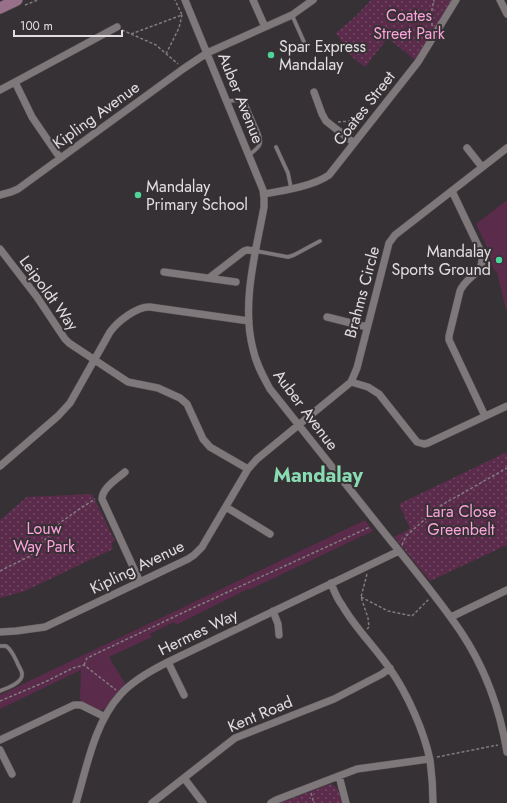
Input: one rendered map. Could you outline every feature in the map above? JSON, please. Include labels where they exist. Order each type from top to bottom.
[{"type":"main road","points":[[0,8],[17,0]]},
{"type":"street","name":"Auber Avenue","points":[[185,0],[264,194],[264,207],[248,303],[252,348],[260,370],[270,388],[451,617],[471,648],[487,681],[499,716],[507,752]]},
{"type":"street","points":[[253,0],[265,27]]},
{"type":"street","points":[[207,53],[292,15],[313,0]]},
{"type":"street","name":"Coates Street","points":[[264,194],[316,182],[324,179],[328,175],[418,62],[456,0]]},
{"type":"street","points":[[500,0],[507,14]]},
{"type":"street","points":[[0,90],[117,27]]},
{"type":"street","name":"Kipling Avenue","points":[[0,195],[18,188],[207,53]]},
{"type":"street","points":[[15,82],[32,117],[60,158]]},
{"type":"street","points":[[314,92],[324,118],[354,144]]},
{"type":"street","points":[[467,148],[482,167]]},
{"type":"street","name":"Brahms Circle","points":[[299,425],[351,382],[357,368],[391,240],[395,235],[507,148]]},
{"type":"street","points":[[452,191],[481,252],[483,261],[481,268],[464,284],[460,291],[449,340],[485,416]]},
{"type":"street","name":"Leipoldt Way","points":[[0,249],[3,259],[37,297],[67,341],[128,382],[158,388],[180,398],[187,404],[206,443],[210,447],[248,469]]},
{"type":"street","points":[[209,278],[244,251],[256,251]]},
{"type":"street","points":[[164,272],[236,282]]},
{"type":"street","points":[[0,466],[66,408],[114,327],[135,310],[143,307],[150,307],[249,321]]},
{"type":"street","points":[[327,317],[367,327]]},
{"type":"street","points":[[351,382],[368,387],[379,394],[417,442],[421,444],[428,443],[507,406]]},
{"type":"street","name":"Kipling Avenue","points":[[0,632],[30,630],[45,627],[194,555],[202,547],[248,469],[262,454],[299,425]]},
{"type":"street","points":[[125,472],[104,490],[102,502],[140,582]]},
{"type":"street","points":[[226,507],[270,534]]},
{"type":"street","name":"Hermes Way","points":[[76,803],[96,738],[105,717],[121,694],[146,674],[399,551]]},
{"type":"street","points":[[331,584],[342,606],[390,668],[404,693],[432,759],[433,803]]},
{"type":"street","points":[[451,617],[507,590]]},
{"type":"street","points":[[273,611],[278,624],[279,635]]},
{"type":"street","points":[[168,662],[184,695]]},
{"type":"street","name":"Kent Road","points":[[152,803],[235,738],[334,699],[382,674],[390,668]]},
{"type":"street","points":[[0,740],[74,705],[81,705],[105,717]]},
{"type":"street","points":[[0,750],[12,774]]},
{"type":"street","points":[[271,803],[309,787],[363,768],[432,759]]},
{"type":"street","points":[[339,776],[346,803]]},
{"type":"street","points":[[184,778],[203,803]]},
{"type":"lane","points":[[292,15],[304,42]]},
{"type":"lane","points":[[227,101],[240,100],[246,104],[260,134],[261,138],[259,146],[249,155]]},
{"type":"lane","points":[[276,147],[288,173],[291,188]]},
{"type":"lane","points":[[256,251],[290,257],[320,241]]},
{"type":"lane","points":[[0,641],[0,646],[6,646],[10,649],[22,671],[22,676],[19,681],[0,691]]},
{"type":"path","points":[[166,54],[179,28],[182,15],[175,0]]},
{"type":"path","points":[[434,0],[432,9],[432,28],[436,32]]},
{"type":"path","points":[[131,34],[190,11]]},
{"type":"path","points":[[117,27],[156,45],[183,69]]},
{"type":"path","points":[[333,126],[337,122],[374,119]]},
{"type":"path","points":[[399,551],[406,536],[440,506],[507,468]]},
{"type":"path","points":[[0,571],[30,556],[61,522],[102,495]]},
{"type":"path","points":[[84,665],[87,658],[378,524]]},
{"type":"path","points":[[363,634],[369,627],[368,618],[361,597],[368,566]]},
{"type":"path","points":[[361,597],[388,610],[412,616],[434,595]]},
{"type":"path","points":[[84,665],[121,694]]},
{"type":"path","points":[[0,701],[45,682],[73,668],[84,665]]},
{"type":"path","points":[[432,759],[499,745]]},
{"type":"path","points":[[309,787],[314,803]]},
{"type":"green space","name":"Coates Street Park","points":[[371,0],[452,0],[416,61],[388,38],[365,67],[351,56],[336,33],[356,16]]},
{"type":"green space","name":"Mandalay Sports Ground","points":[[507,200],[506,310],[497,273],[493,268],[489,252],[476,224]]},
{"type":"green space","name":"Lara Close Greenbelt","points":[[507,452],[507,545],[430,581],[394,537],[410,529],[399,504]]},
{"type":"green space","name":"Louw Way Park","points":[[92,494],[115,541],[111,543],[113,549],[25,591],[0,598],[0,520],[27,497]]},
{"type":"green space","points":[[365,520],[373,531],[249,590],[248,589],[176,625],[174,622],[150,634],[152,637],[109,657],[126,685],[104,709],[99,710],[81,702],[81,670],[0,709],[0,695]]},
{"type":"green space","points":[[330,784],[337,789],[342,803],[280,803]]},
{"type":"place","name":"Spar Express Mandalay","points":[[271,55]]},
{"type":"place","name":"Mandalay Primary School","points":[[138,195]]},
{"type":"place","name":"Mandalay Sports Ground","points":[[499,260]]},
{"type":"district","name":"Mandalay","points":[[318,475]]}]
